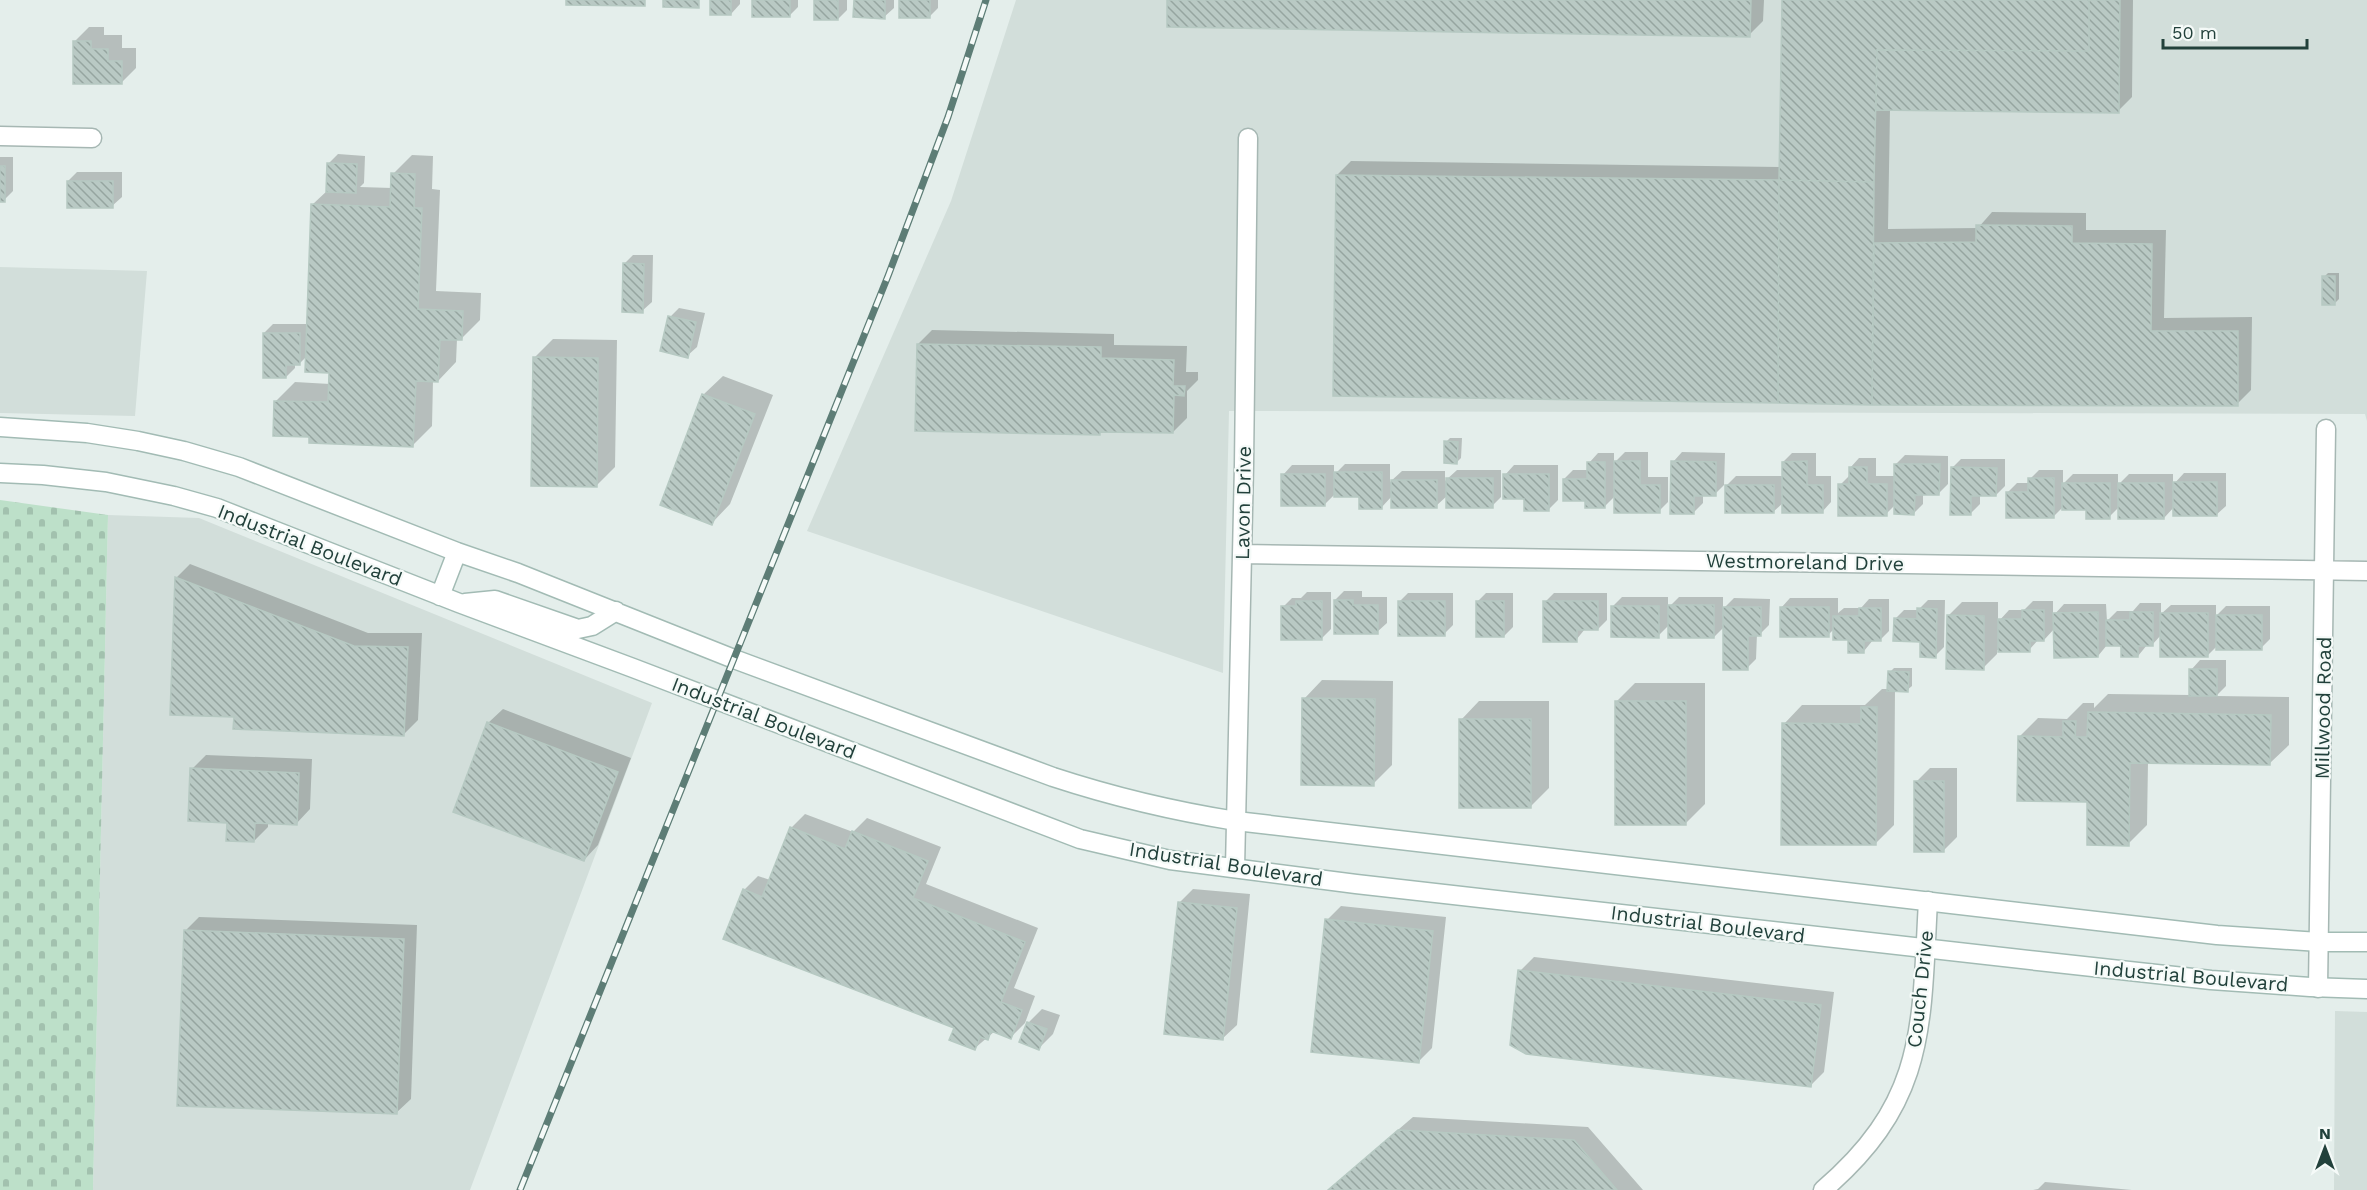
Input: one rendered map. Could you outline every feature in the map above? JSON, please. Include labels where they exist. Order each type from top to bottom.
[{"type":"main road","points":[[0,136],[92,138]]},
{"type":"main road","name":"Lavon Drive","points":[[1235,868],[1248,138]]},
{"type":"main road","points":[[0,427],[105,436],[184,451],[279,482],[735,659],[1053,777],[1106,795],[1144,804],[1236,821],[2217,935],[2319,942],[2367,942]]},
{"type":"main road","name":"Millwood Road","points":[[2318,988],[2326,429]]},
{"type":"main road","name":"Industrial Boulevard","points":[[0,473],[73,478],[174,496],[244,518],[440,596],[1080,839],[1170,860],[1925,949],[2211,980],[2318,988],[2367,988]]},
{"type":"main road","points":[[440,596],[458,552]]},
{"type":"main road","name":"Westmoreland Drive","points":[[1242,554],[2367,571]]},
{"type":"main road","points":[[459,603],[495,600],[570,627],[584,629],[616,611]]},
{"type":"main road","name":"Couch Drive","points":[[1823,1190],[1849,1167],[1875,1137],[1894,1109],[1903,1090],[1915,1052],[1922,1006],[1928,901]]},
{"type":"shaded area","points":[[1016,0],[2367,0],[2367,421],[2365,414],[1229,411],[1223,673],[807,531],[951,201]]},
{"type":"shaded area","points":[[0,267],[147,271],[135,416],[0,413]]},
{"type":"shaded area","points":[[108,515],[199,518],[652,703],[470,1190],[93,1190]]},
{"type":"shaded area","points":[[2335,1011],[2367,1012],[2367,1190],[2334,1190]]},
{"type":"green space","points":[[0,500],[108,515],[93,1190],[0,1190]]},
{"type":"building","points":[[566,0],[645,0],[645,6],[566,5]]},
{"type":"building","points":[[663,0],[699,0],[699,8],[663,7]]},
{"type":"building","points":[[710,0],[731,0],[731,15],[710,15]]},
{"type":"building","points":[[752,0],[790,0],[790,17],[752,17]]},
{"type":"building","points":[[814,0],[838,0],[838,20],[814,20]]},
{"type":"building","points":[[854,0],[885,0],[885,19],[853,17]]},
{"type":"building","points":[[899,0],[930,0],[930,18],[899,18]]},
{"type":"building","points":[[1167,0],[1751,0],[1750,37],[1167,27]]},
{"type":"building","points":[[1782,0],[2089,0],[2089,51],[1877,50],[1874,182],[1779,180]]},
{"type":"building","points":[[2089,0],[2120,0],[2119,113],[1876,110],[1877,50],[2089,51]]},
{"type":"building","points":[[73,41],[91,41],[91,49],[108,49],[108,61],[122,61],[122,84],[73,84]]},
{"type":"building","points":[[327,163],[357,164],[356,193],[326,192]]},
{"type":"building","points":[[0,166],[5,166],[5,202],[0,202]]},
{"type":"building","points":[[391,173],[415,174],[414,208],[422,208],[418,309],[463,311],[462,340],[440,340],[438,382],[416,381],[413,447],[309,443],[309,437],[273,436],[274,401],[328,402],[329,373],[305,372],[311,204],[390,207]]},
{"type":"building","points":[[1336,175],[1779,180],[1778,403],[1333,396]]},
{"type":"building","points":[[1779,180],[1874,182],[1872,405],[1778,403]]},
{"type":"building","points":[[67,181],[113,181],[113,208],[67,208]]},
{"type":"building","points":[[1976,225],[2072,226],[2072,243],[2152,244],[2151,331],[2238,331],[2238,406],[1872,405],[1874,243],[1976,242]]},
{"type":"building","points":[[623,263],[644,264],[643,313],[622,312]]},
{"type":"building","points":[[2322,276],[2335,276],[2335,305],[2322,305]]},
{"type":"building","points":[[668,316],[696,322],[688,358],[660,351]]},
{"type":"building","points":[[263,333],[300,333],[300,365],[286,365],[286,378],[263,378]]},
{"type":"building","points":[[917,344],[1101,347],[1101,358],[1174,360],[1173,386],[1185,386],[1184,396],[1174,395],[1173,433],[1100,432],[1100,435],[915,431]]},
{"type":"building","points":[[533,357],[598,358],[597,487],[531,486]]},
{"type":"building","points":[[702,394],[755,414],[712,525],[660,505]]},
{"type":"building","points":[[1444,441],[1458,442],[1457,464],[1444,463]]},
{"type":"building","points":[[1614,461],[1640,461],[1640,485],[1660,485],[1660,513],[1614,513]]},
{"type":"building","points":[[1671,461],[1716,462],[1716,496],[1694,496],[1694,514],[1670,514]]},
{"type":"building","points":[[1807,461],[1807,485],[1823,485],[1823,513],[1782,513],[1782,462]]},
{"type":"building","points":[[1587,462],[1605,462],[1605,508],[1585,508],[1585,501],[1563,501],[1563,479],[1587,479]]},
{"type":"building","points":[[1894,464],[1940,464],[1939,495],[1915,495],[1914,515],[1894,514]]},
{"type":"building","points":[[1849,467],[1867,467],[1867,484],[1887,484],[1887,516],[1838,516],[1838,484],[1849,484]]},
{"type":"building","points":[[1951,467],[1997,468],[1996,496],[1971,496],[1971,515],[1950,515]]},
{"type":"building","points":[[1334,472],[1382,472],[1382,509],[1359,509],[1359,497],[1334,497]]},
{"type":"building","points":[[1281,474],[1325,474],[1325,506],[1281,506]]},
{"type":"building","points":[[1503,474],[1549,474],[1549,511],[1524,511],[1524,499],[1503,499]]},
{"type":"building","points":[[1446,478],[1493,478],[1493,508],[1446,508]]},
{"type":"building","points":[[2028,478],[2054,478],[2054,518],[2006,518],[2006,492],[2028,492]]},
{"type":"building","points":[[1391,480],[1437,480],[1437,508],[1391,508]]},
{"type":"building","points":[[2173,482],[2217,482],[2217,516],[2173,516]]},
{"type":"building","points":[[2062,483],[2110,483],[2110,519],[2086,519],[2086,510],[2062,510]]},
{"type":"building","points":[[2118,483],[2164,483],[2164,519],[2118,519]]},
{"type":"building","points":[[1725,485],[1774,485],[1774,513],[1725,513]]},
{"type":"building","points":[[175,577],[354,646],[408,647],[404,736],[233,729],[234,717],[170,715]]},
{"type":"building","points":[[1334,600],[1353,600],[1353,605],[1378,605],[1378,634],[1334,634]]},
{"type":"building","points":[[1296,601],[1322,601],[1322,640],[1281,640],[1281,606],[1296,606]]},
{"type":"building","points":[[1398,601],[1445,601],[1445,636],[1398,636]]},
{"type":"building","points":[[1476,601],[1504,601],[1504,637],[1476,637]]},
{"type":"building","points":[[1543,601],[1598,601],[1598,630],[1577,630],[1577,642],[1543,642]]},
{"type":"building","points":[[1668,605],[1714,605],[1714,638],[1668,638]]},
{"type":"building","points":[[1611,606],[1659,606],[1659,638],[1611,637]]},
{"type":"building","points":[[1723,607],[1761,607],[1761,636],[1748,636],[1748,670],[1723,670]]},
{"type":"building","points":[[1780,607],[1829,607],[1829,637],[1780,637]]},
{"type":"building","points":[[1859,608],[1881,608],[1881,641],[1864,641],[1864,653],[1848,653],[1848,640],[1833,640],[1833,616],[1859,616]]},
{"type":"building","points":[[1917,608],[1937,609],[1936,658],[1920,657],[1920,642],[1893,641],[1894,618],[1917,619]]},
{"type":"building","points":[[2022,610],[2044,610],[2044,641],[2030,641],[2030,652],[1998,652],[1998,619],[2022,619]]},
{"type":"building","points":[[2098,612],[2098,657],[2054,658],[2053,613]]},
{"type":"building","points":[[2130,612],[2153,612],[2153,646],[2138,646],[2138,657],[2121,657],[2121,646],[2106,646],[2106,620],[2130,620]]},
{"type":"building","points":[[2160,613],[2208,613],[2208,657],[2160,657]]},
{"type":"building","points":[[1947,615],[1984,616],[1984,670],[1946,669]]},
{"type":"building","points":[[2216,615],[2262,615],[2262,650],[2216,650]]},
{"type":"building","points":[[2189,669],[2217,669],[2217,696],[2189,696]]},
{"type":"building","points":[[1888,671],[1909,672],[1908,692],[1887,691]]},
{"type":"building","points":[[1302,698],[1375,699],[1374,786],[1301,785]]},
{"type":"building","points":[[1615,701],[1686,701],[1686,825],[1615,825]]},
{"type":"building","points":[[1861,707],[1877,707],[1876,845],[1781,845],[1782,723],[1861,724]]},
{"type":"building","points":[[2088,712],[2271,715],[2270,765],[2130,763],[2129,846],[2087,845],[2087,802],[2017,801],[2018,736],[2063,737],[2063,721],[2076,721],[2075,737],[2087,737]]},
{"type":"building","points":[[1459,719],[1531,719],[1531,808],[1459,808]]},
{"type":"building","points":[[487,722],[618,772],[584,861],[453,812]]},
{"type":"building","points":[[190,768],[299,773],[297,825],[255,823],[254,842],[226,841],[227,823],[188,821]]},
{"type":"building","points":[[1914,781],[1944,781],[1944,852],[1914,852]]},
{"type":"building","points":[[790,827],[845,849],[852,831],[928,861],[913,898],[1025,942],[1001,1002],[1022,1010],[1011,1039],[991,1031],[988,1040],[980,1037],[975,1050],[949,1040],[954,1028],[723,939],[743,889],[762,897]]},
{"type":"building","points":[[1178,902],[1237,908],[1223,1040],[1164,1034]]},
{"type":"building","points":[[1325,919],[1433,931],[1419,1063],[1311,1052]]},
{"type":"building","points":[[184,930],[404,939],[397,1114],[177,1106]]},
{"type":"building","points":[[1518,970],[1821,1005],[1811,1087],[1526,1054],[1510,1045]]},
{"type":"building","points":[[1027,1022],[1047,1029],[1039,1050],[1019,1042]]},
{"type":"building","points":[[1398,1130],[1574,1140],[1617,1190],[1328,1190]]},
{"type":"railway","points":[[520,1190],[888,276],[948,117],[986,0]]}]
